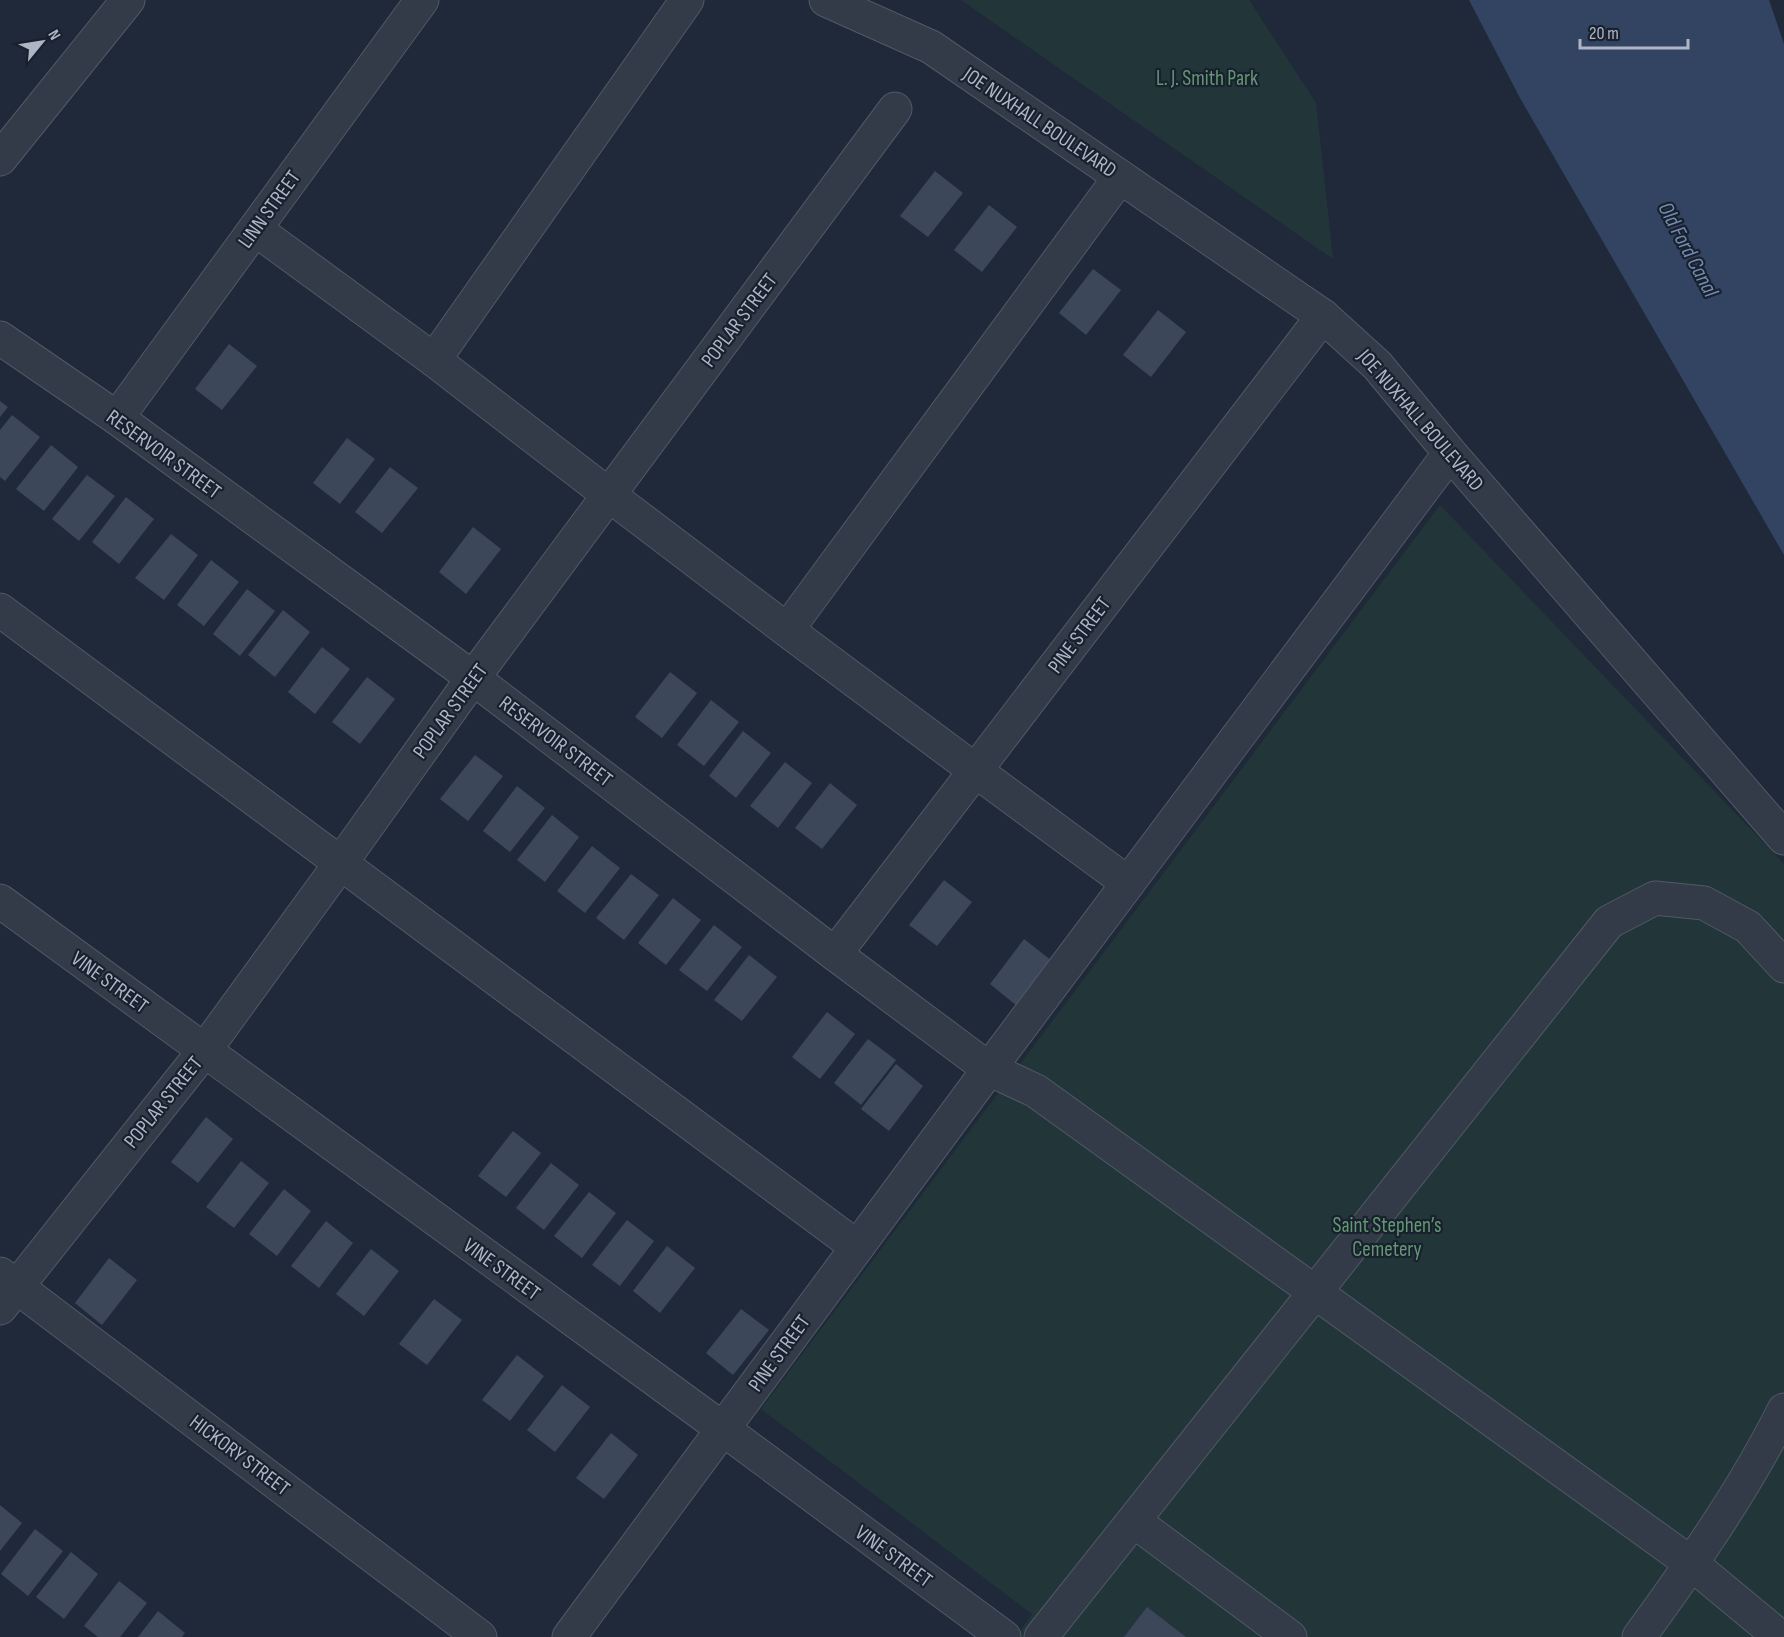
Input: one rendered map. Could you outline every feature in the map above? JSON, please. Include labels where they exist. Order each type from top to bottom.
[{"type":"street","points":[[0,159],[128,0]]},
{"type":"street","name":"LINN STREET","points":[[117,418],[422,0]]},
{"type":"street","points":[[435,360],[687,0]]},
{"type":"street","name":"JOE NUXHALL BOULEVARD","points":[[826,0],[931,47],[1323,316],[1377,366],[1784,837]]},
{"type":"street","name":"POPLAR STREET","points":[[5,1289],[204,1051],[473,678],[895,109]]},
{"type":"street","points":[[787,630],[1120,177]]},
{"type":"street","points":[[255,229],[435,360],[787,630],[1128,883]]},
{"type":"street","name":"PINE STREET","points":[[836,954],[1323,316]]},
{"type":"street","name":"RESERVOIR STREET","points":[[0,338],[117,418],[473,678],[989,1069],[1036,1091],[1692,1564],[1780,1637]]},
{"type":"street","name":"PINE STREET","points":[[569,1637],[989,1069],[1450,453]]},
{"type":"street","points":[[0,610],[857,1247]]},
{"type":"street","points":[[1041,1637],[1610,922],[1655,898],[1704,903],[1748,927],[1784,966]]},
{"type":"street","name":"VINE STREET","points":[[0,902],[723,1429],[1004,1637]]},
{"type":"street","name":"HICKORY STREET","points":[[5,1289],[480,1637]]},
{"type":"street","points":[[1639,1637],[1692,1564],[1763,1452],[1784,1410]]},
{"type":"street","points":[[1134,1521],[1290,1637]]},
{"type":"green space","name":"L. J. Smith Park","points":[[961,0],[1249,0],[1316,103],[1333,259]]},
{"type":"green space","name":"Saint Stephen’s Cemetery","points":[[1440,505],[1784,864],[1784,1637],[1016,1637],[1032,1614],[761,1409]]},
{"type":"water","name":"Old Ford Canal","points":[[1469,0],[1769,0],[1784,44],[1784,555],[1520,98]]},
{"type":"building","points":[[935,171],[963,193],[928,237],[900,216]]},
{"type":"building","points":[[989,205],[1017,227],[982,272],[954,250]]},
{"type":"building","points":[[1093,269],[1121,290],[1086,335],[1059,313]]},
{"type":"building","points":[[1158,310],[1186,332],[1151,377],[1123,355]]},
{"type":"building","points":[[229,344],[257,366],[222,410],[195,389]]},
{"type":"building","points":[[0,401],[8,407],[0,417]]},
{"type":"building","points":[[12,415],[40,437],[5,481],[0,477],[0,430]]},
{"type":"building","points":[[347,438],[375,459],[340,504],[313,483]]},
{"type":"building","points":[[51,445],[78,467],[44,511],[16,489]]},
{"type":"building","points":[[390,467],[418,488],[382,533],[355,512]]},
{"type":"building","points":[[87,475],[115,496],[79,541],[52,519]]},
{"type":"building","points":[[126,497],[154,519],[119,564],[92,542]]},
{"type":"building","points":[[473,527],[501,549],[466,594],[439,572]]},
{"type":"building","points":[[171,534],[198,555],[164,600],[135,578]]},
{"type":"building","points":[[211,560],[239,582],[204,626],[177,605]]},
{"type":"building","points":[[247,589],[275,611],[240,656],[213,634]]},
{"type":"building","points":[[283,610],[310,632],[275,677],[248,655]]},
{"type":"building","points":[[322,647],[350,669],[315,714],[288,692]]},
{"type":"building","points":[[670,672],[697,693],[662,738],[635,717]]},
{"type":"building","points":[[367,677],[395,699],[360,744],[332,722]]},
{"type":"building","points":[[711,700],[739,722],[704,766],[677,745]]},
{"type":"building","points":[[743,731],[771,753],[736,798],[709,776]]},
{"type":"building","points":[[475,755],[503,776],[468,821],[440,799]]},
{"type":"building","points":[[785,762],[812,783],[778,828],[750,806]]},
{"type":"building","points":[[830,783],[857,805],[822,849],[795,828]]},
{"type":"building","points":[[517,786],[545,808],[510,852],[483,831]]},
{"type":"building","points":[[552,815],[579,837],[545,882],[517,860]]},
{"type":"building","points":[[592,846],[620,868],[585,913],[557,891]]},
{"type":"building","points":[[631,874],[659,895],[624,940],[596,918]]},
{"type":"building","points":[[944,880],[972,902],[937,946],[909,925]]},
{"type":"building","points":[[673,898],[701,920],[666,965],[638,943]]},
{"type":"building","points":[[714,925],[742,947],[707,991],[679,970]]},
{"type":"building","points":[[1024,939],[1052,961],[1017,1006],[990,984]]},
{"type":"building","points":[[749,955],[777,977],[742,1021],[714,1000]]},
{"type":"building","points":[[827,1012],[855,1034],[820,1079],[792,1057]]},
{"type":"building","points":[[868,1039],[896,1060],[861,1105],[834,1083]]},
{"type":"building","points":[[896,1064],[923,1086],[889,1131],[861,1109]]},
{"type":"building","points":[[206,1117],[233,1139],[198,1183],[171,1162]]},
{"type":"building","points":[[513,1131],[541,1153],[506,1197],[478,1176]]},
{"type":"building","points":[[241,1161],[269,1183],[234,1228],[206,1207]]},
{"type":"building","points":[[551,1163],[579,1185],[544,1230],[516,1208]]},
{"type":"building","points":[[284,1189],[311,1211],[277,1256],[249,1234]]},
{"type":"building","points":[[589,1192],[616,1213],[582,1258],[554,1236]]},
{"type":"building","points":[[627,1220],[654,1241],[620,1286],[592,1265]]},
{"type":"building","points":[[326,1221],[353,1243],[319,1288],[291,1266]]},
{"type":"building","points":[[667,1246],[695,1268],[660,1313],[633,1291]]},
{"type":"building","points":[[371,1249],[399,1271],[364,1316],[336,1294]]},
{"type":"building","points":[[109,1258],[137,1280],[102,1325],[75,1303]]},
{"type":"building","points":[[434,1299],[462,1320],[427,1365],[399,1344]]},
{"type":"building","points":[[741,1309],[769,1330],[733,1375],[706,1353]]},
{"type":"building","points":[[517,1355],[544,1376],[510,1421],[482,1400]]},
{"type":"building","points":[[562,1385],[590,1407],[555,1452],[527,1430]]},
{"type":"building","points":[[611,1433],[638,1455],[604,1499],[576,1478]]},
{"type":"building","points":[[0,1505],[22,1523],[0,1551]]},
{"type":"building","points":[[35,1529],[63,1551],[28,1596],[1,1574]]},
{"type":"building","points":[[71,1552],[98,1574],[64,1619],[36,1597]]},
{"type":"building","points":[[119,1581],[147,1603],[120,1637],[98,1637],[84,1626]]},
{"type":"building","points":[[1147,1607],[1186,1637],[1124,1637]]},
{"type":"building","points":[[158,1611],[185,1633],[182,1637],[138,1637]]}]
